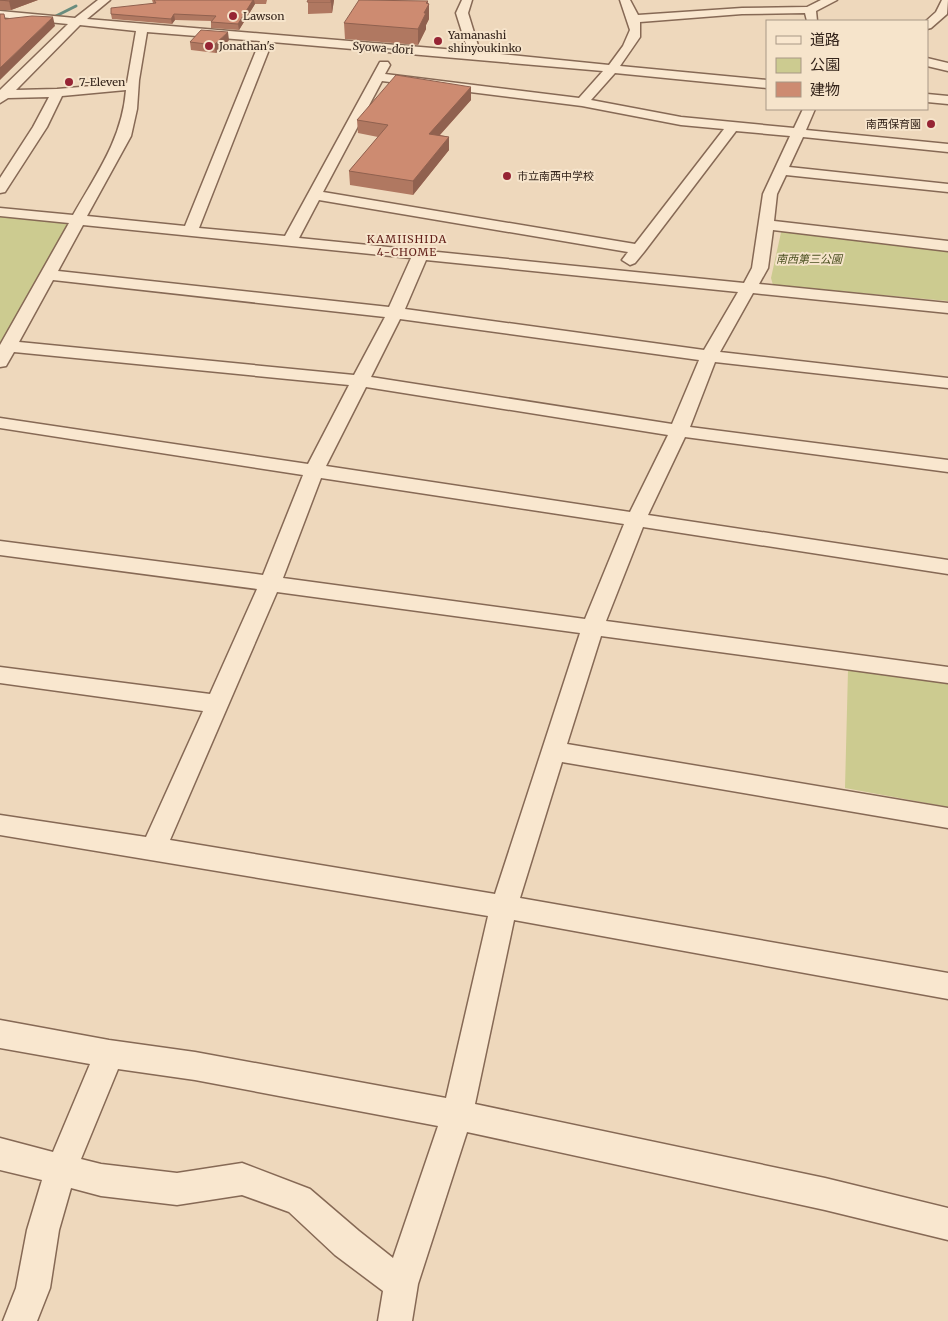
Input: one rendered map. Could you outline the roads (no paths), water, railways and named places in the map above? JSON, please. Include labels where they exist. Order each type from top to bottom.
[{"type":"street","points":[[2,96],[77,22],[105,0]]},
{"type":"street","points":[[467,0],[462,14],[473,43],[475,55]]},
{"type":"street","points":[[582,102],[612,69],[632,40],[636,30],[626,0]]},
{"type":"street","points":[[686,0],[695,13]]},
{"type":"street","points":[[633,19],[695,13],[810,9],[832,0]]},
{"type":"street","points":[[928,25],[941,14],[947,0]]},
{"type":"street","points":[[742,11],[750,21],[766,22]]},
{"type":"street","name":"Syowa-dori","points":[[0,14],[267,39],[475,55],[766,84]]},
{"type":"street","points":[[142,28],[132,86],[131,109],[124,136],[4,354],[360,381],[679,432],[948,466]]},
{"type":"street","points":[[191,230],[267,39]]},
{"type":"street","points":[[290,240],[393,48]]},
{"type":"street","points":[[928,62],[948,67]]},
{"type":"street","points":[[378,77],[489,89],[582,102],[681,121],[948,148]]},
{"type":"street","points":[[2,96],[56,94],[132,86]]},
{"type":"street","points":[[0,189],[40,127],[56,94]]},
{"type":"street","points":[[928,98],[948,100]]},
{"type":"street","points":[[395,1321],[401,1284],[457,1115],[504,906],[592,629],[636,520],[679,432],[709,356],[760,268],[770,194],[809,110]]},
{"type":"street","points":[[619,275],[733,126]]},
{"type":"street","points":[[780,170],[948,188]]},
{"type":"street","points":[[313,195],[639,249]]},
{"type":"street","points":[[0,212],[948,308]]},
{"type":"street","points":[[766,226],[948,246]]},
{"type":"street","points":[[154,848],[271,582],[314,470],[396,313],[421,254]]},
{"type":"street","points":[[48,275],[396,313],[709,356],[948,383]]},
{"type":"street","points":[[0,423],[948,567]]},
{"type":"street","points":[[0,548],[271,582],[592,629],[948,675]]},
{"type":"street","points":[[0,675],[217,704]]},
{"type":"street","points":[[553,751],[948,818]]},
{"type":"street","points":[[0,825],[154,848],[504,906],[948,986]]},
{"type":"street","points":[[0,1034],[109,1054],[195,1066],[457,1115],[825,1194],[948,1224]]},
{"type":"street","points":[[20,1321],[33,1288],[43,1230],[61,1170],[109,1054]]},
{"type":"street","points":[[0,1154],[100,1180],[177,1189],[242,1179],[299,1200],[347,1243],[401,1284]]},
{"type":"waterway","points":[[50,19],[76,6]]},
{"type":"place","name":"Lawson","points":[[233,16]]},
{"type":"place","name":"Yamanashi shinyoukinko","points":[[438,41]]},
{"type":"place","name":"Jonathan's","points":[[209,46]]},
{"type":"place","name":"7-Eleven","points":[[69,82]]},
{"type":"place","name":"南西保育園","points":[[931,124]]},
{"type":"place","name":"市立南西中学校","points":[[507,176]]},
{"type":"district","name":"KAMIISHIDA 4-CHOME","points":[[407,245]]},
{"type":"park label","name":"南西第三公園","points":[[809,259]]}]
